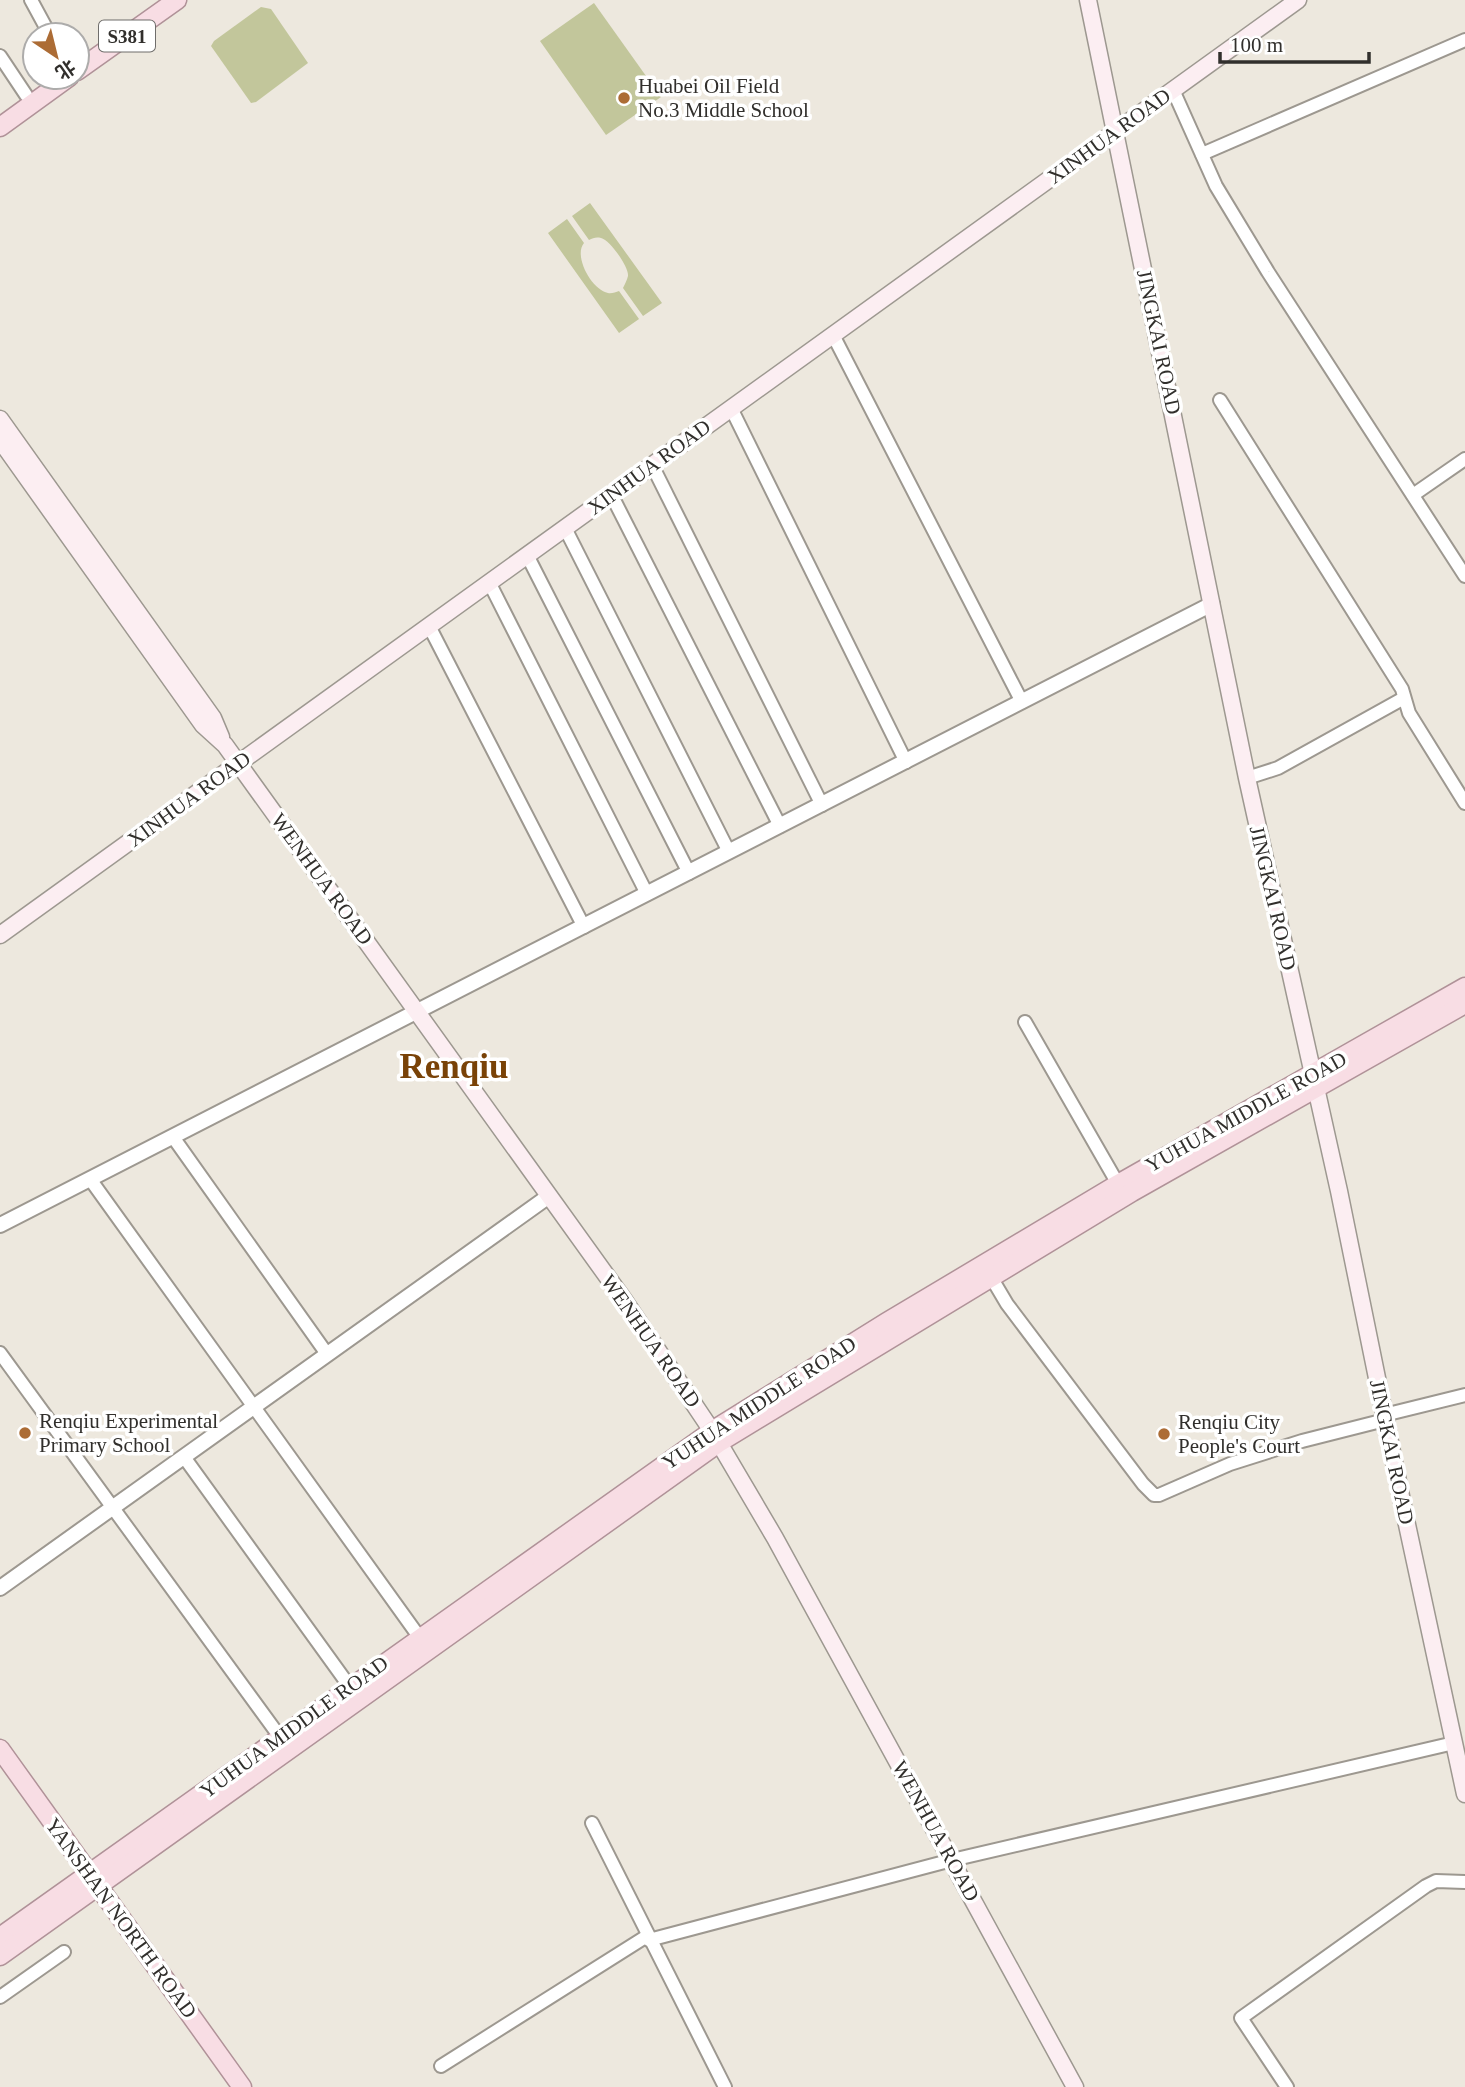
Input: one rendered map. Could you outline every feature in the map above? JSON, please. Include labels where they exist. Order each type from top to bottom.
[{"type":"main road","name":"S381","points":[[91,48],[158,0]]},
{"type":"main road","name":"S381","points":[[91,61],[177,0]]},
{"type":"main road","name":"JINGKAI ROAD","points":[[1088,0],[1247,778],[1315,1082],[1465,1794]]},
{"type":"main road","name":"XINHUA ROAD","points":[[0,935],[1298,0]]},
{"type":"main road","points":[[0,113],[30,91]]},
{"type":"main road","points":[[0,127],[50,91]]},
{"type":"main road","name":"WENHUA ROAD","points":[[0,419],[213,718],[225,745],[549,1196],[716,1437],[782,1550],[1075,2087]]},
{"type":"main road","name":"WENHUA ROAD","points":[[0,440],[203,725],[225,745]]},
{"type":"main road","name":"YUHUA MIDDLE ROAD","points":[[89,1883],[716,1437],[1132,1192],[1315,1082],[1465,987]]},
{"type":"main road","name":"YUHUA MIDDLE ROAD","points":[[89,1883],[280,1737],[420,1637],[887,1322],[1118,1184],[1465,1004]]},
{"type":"main road","name":"YANSHAN NORTH ROAD","points":[[0,1749],[228,2087]]},
{"type":"main road","name":"YANSHAN NORTH ROAD","points":[[0,1769],[242,2087]]},
{"type":"main road","points":[[0,1937],[89,1883]]},
{"type":"main road","points":[[0,1956],[89,1883]]},
{"type":"street","points":[[31,0],[42,21]]},
{"type":"street","points":[[1202,154],[1465,40]]},
{"type":"street","points":[[0,56],[26,94]]},
{"type":"street","points":[[1173,90],[1216,186],[1268,272],[1465,576]]},
{"type":"street","points":[[833,335],[1022,702]]},
{"type":"street","points":[[1220,400],[1402,689],[1409,713],[1465,803]]},
{"type":"street","points":[[731,408],[906,762]]},
{"type":"street","points":[[1413,495],[1465,459]]},
{"type":"street","points":[[652,465],[822,804]]},
{"type":"street","points":[[611,495],[780,826]]},
{"type":"street","points":[[565,528],[729,852]]},
{"type":"street","points":[[527,555],[689,873]]},
{"type":"street","points":[[489,582],[647,894]]},
{"type":"street","points":[[0,1225],[1212,604]]},
{"type":"street","points":[[429,626],[584,927]]},
{"type":"street","points":[[1247,778],[1278,768],[1404,698]]},
{"type":"street","points":[[1025,1022],[1118,1184]]},
{"type":"street","points":[[173,1137],[327,1354]]},
{"type":"street","points":[[90,1179],[420,1637]]},
{"type":"street","points":[[0,1588],[549,1196]]},
{"type":"street","points":[[990,1277],[1135,1474],[1154,1495],[1230,1464],[1465,1395]]},
{"type":"street","points":[[0,1353],[280,1737]]},
{"type":"street","points":[[184,1457],[350,1687]]},
{"type":"street","points":[[441,2066],[648,1938],[952,1860],[1454,1743]]},
{"type":"street","points":[[592,1823],[725,2087]]},
{"type":"street","points":[[1287,2087],[1241,2018],[1426,1886],[1436,1881],[1465,1882]]},
{"type":"street","points":[[0,1997],[64,1951]]},
{"type":"green space","points":[[594,3],[661,97],[606,135],[540,41]]},
{"type":"green space","points":[[261,7],[271,9],[308,63],[251,103],[211,46]]},
{"type":"green space","points":[[590,203],[662,303],[643,316],[623,288],[628,276],[618,254],[601,238],[589,240],[572,216]]},
{"type":"green space","points":[[567,219],[584,243],[581,256],[590,279],[602,291],[619,291],[639,319],[619,333],[548,233]]},
{"type":"place","name":"Huabei Oil Field No.3 Middle School","points":[[624,98]]},
{"type":"place","name":"Renqiu Experimental Primary School","points":[[25,1433]]},
{"type":"place","name":"Renqiu City People's Court","points":[[1164,1434]]},
{"type":"district","name":"Renqiu","points":[[454,1066]]}]
